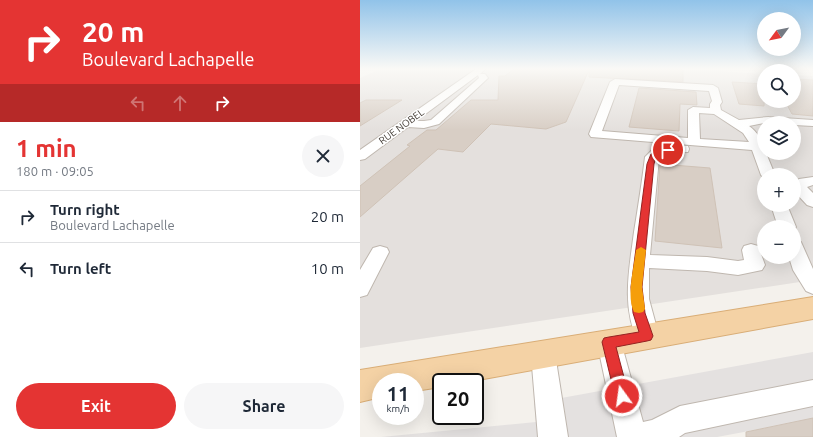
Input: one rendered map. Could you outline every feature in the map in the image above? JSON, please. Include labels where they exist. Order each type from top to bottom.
[{"type":"main road","points":[[424,375],[813,308]]},
{"type":"main road","points":[[360,386],[372,384]]},
{"type":"street","name":"RUE NOBEL","points":[[360,156],[452,89]]},
{"type":"street","points":[[405,123],[424,125],[432,123],[472,89]]},
{"type":"street","points":[[612,89],[595,134],[694,142],[757,153]]},
{"type":"street","points":[[713,89],[716,112]]},
{"type":"street","points":[[449,92],[468,93]]},
{"type":"street","points":[[694,142],[693,110],[716,112],[750,132],[757,148]]},
{"type":"street","points":[[736,124],[768,120],[813,123]]},
{"type":"street","points":[[647,336],[639,313],[637,287],[653,155],[679,148],[757,153]]},
{"type":"street","points":[[813,181],[804,182],[800,187],[813,202]]},
{"type":"street","points":[[640,261],[707,264],[738,268],[755,265],[751,250]]},
{"type":"street","points":[[360,289],[371,260]]},
{"type":"street","points":[[801,264],[813,286]]},
{"type":"street","points":[[609,342],[632,437]]},
{"type":"street","points":[[543,354],[553,437]]},
{"type":"street","points":[[642,437],[657,434],[680,420],[813,393]]},
{"type":"shaded area","points":[[360,89],[757,89],[757,108],[801,108],[801,89],[813,89],[813,280],[360,348]]},
{"type":"shaded area","points":[[813,352],[813,419],[717,437],[381,437],[536,422],[534,403]]},
{"type":"building","points":[[498,89],[580,89],[566,122],[546,129],[491,124],[463,152],[438,149],[360,217],[360,186],[410,146],[407,145],[427,130],[436,130],[471,100],[498,100]]},
{"type":"building","points":[[639,89],[696,92],[697,105],[680,104],[679,131],[629,127]]},
{"type":"building","points":[[734,89],[757,89],[757,105],[739,104]]},
{"type":"building","points":[[801,89],[813,89],[813,116],[792,114],[789,108],[801,108]]},
{"type":"building","points":[[366,100],[402,100],[360,126],[360,103]]},
{"type":"building","points":[[660,164],[710,168],[722,248],[655,241]]},
{"type":"building","points":[[813,418],[813,437],[746,437],[746,432]]},
{"type":"slow traffic","points":[[639,309],[637,287],[641,250]]},
{"type":"route","points":[[622,396],[609,342],[647,336],[639,313],[637,287],[652,158],[656,153],[668,150]]}]
